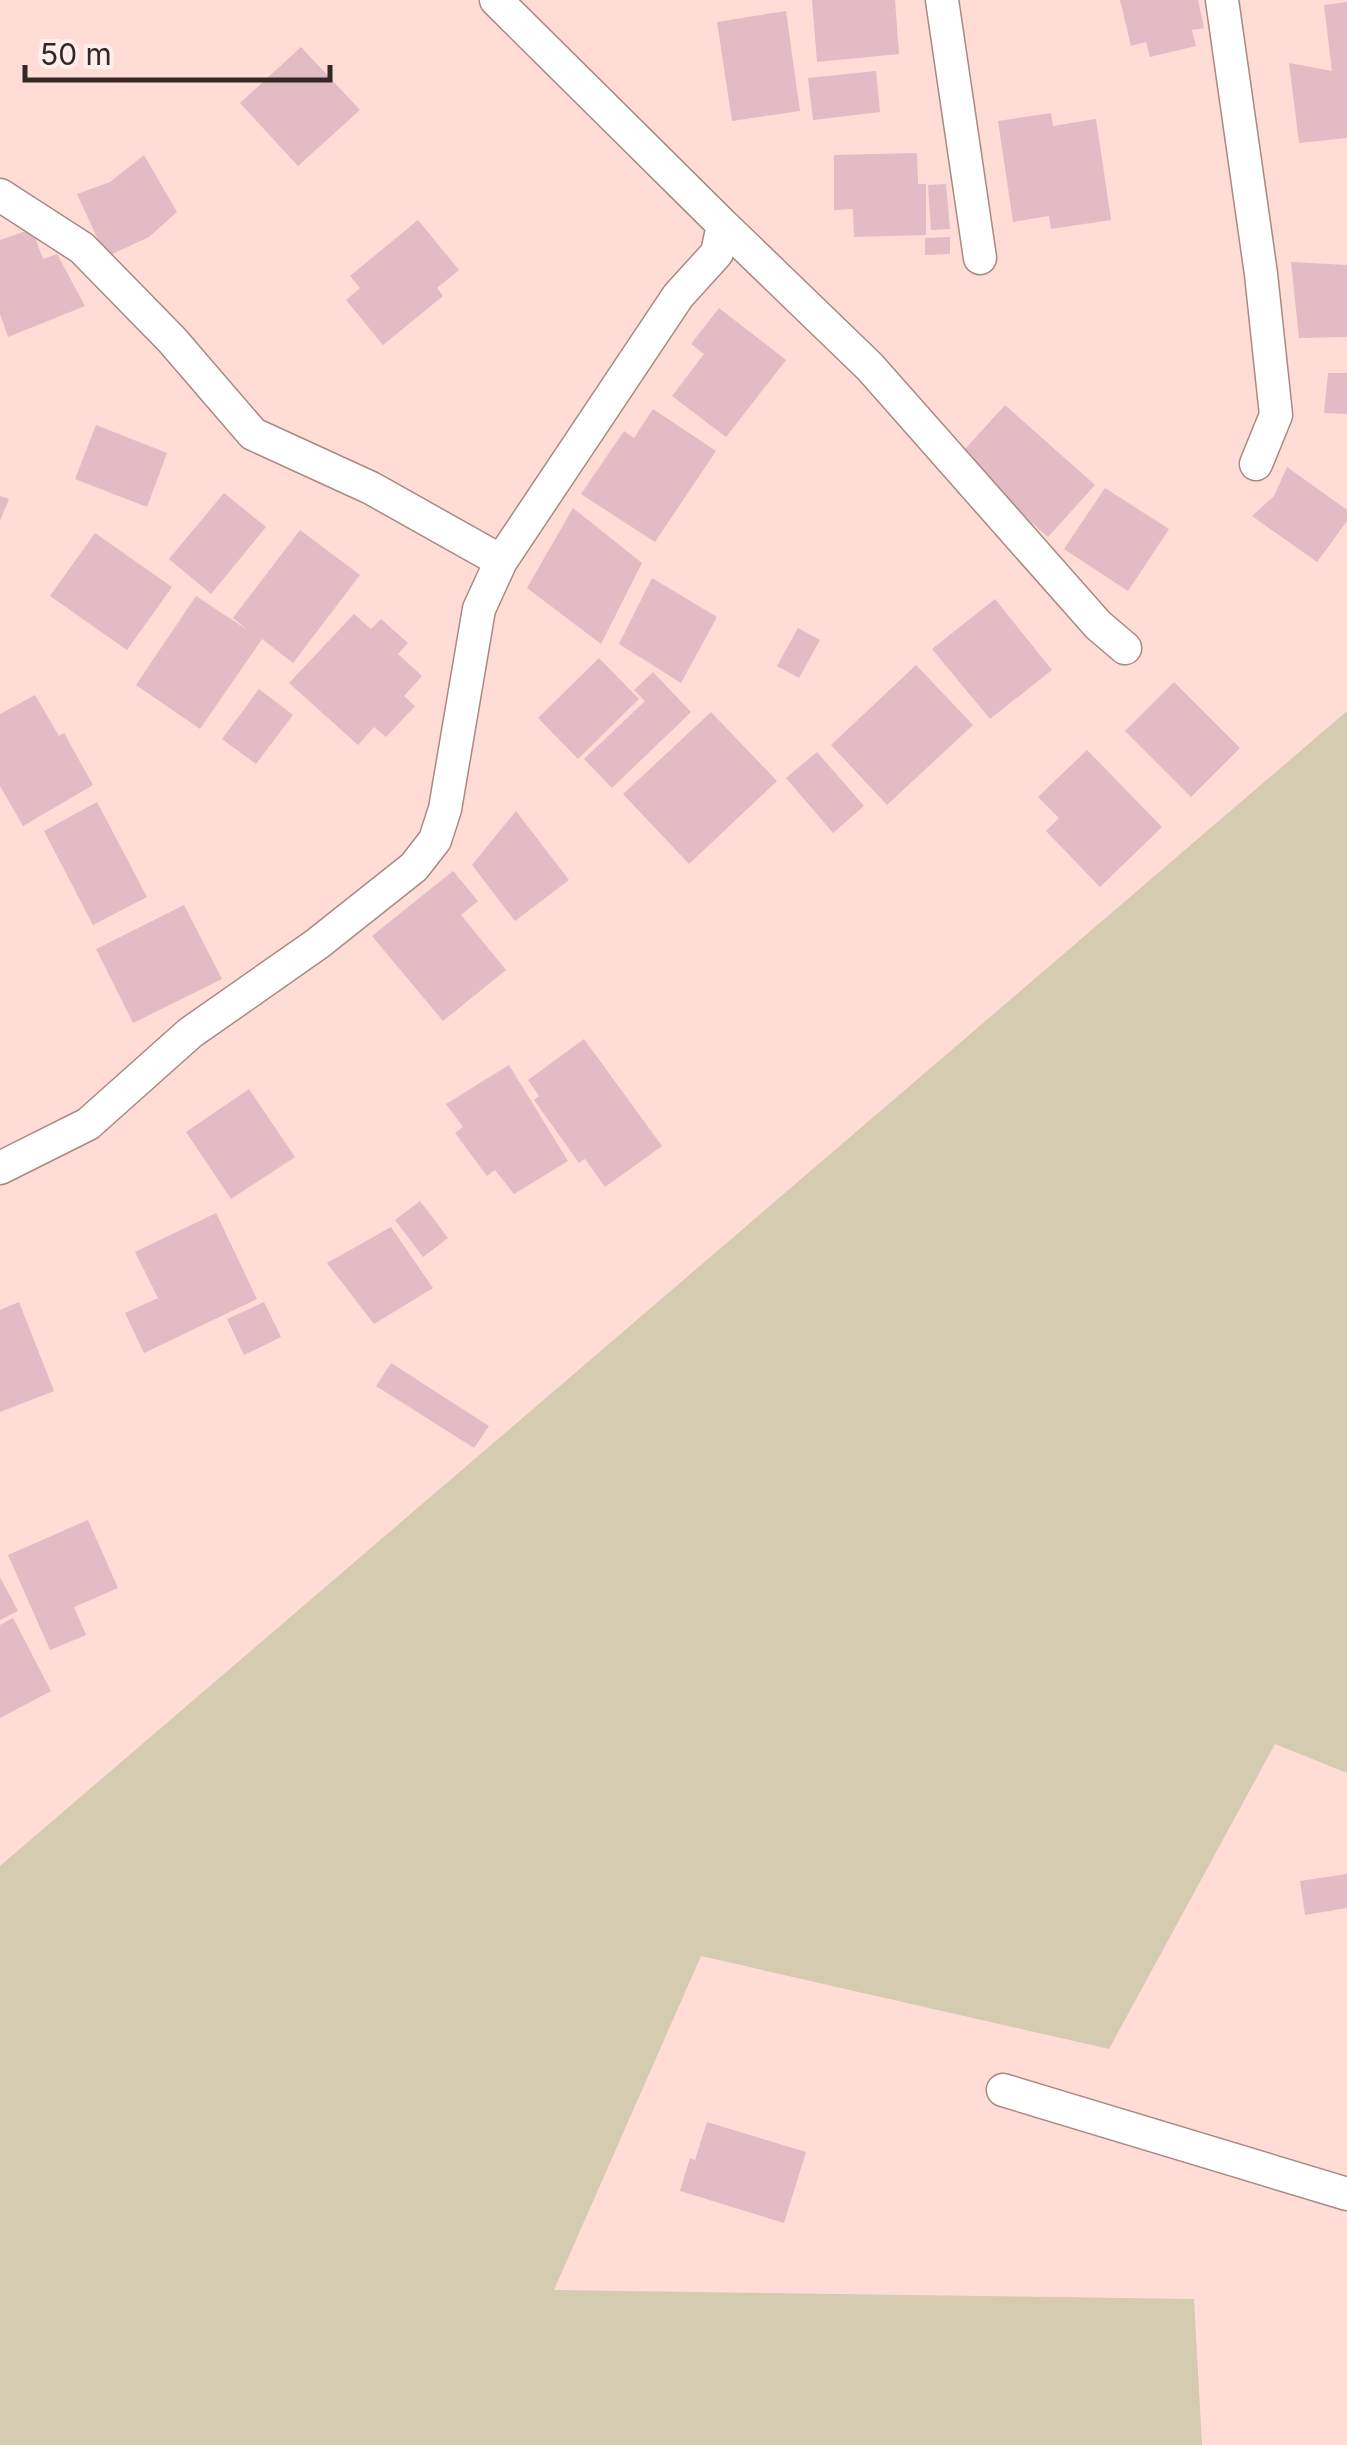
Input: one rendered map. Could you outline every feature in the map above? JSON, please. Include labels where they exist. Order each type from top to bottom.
[{"type":"street","points":[[496,0],[870,367],[1098,625],[1126,648]]},
{"type":"street","points":[[942,0],[980,258]]},
{"type":"street","points":[[1222,0],[1262,274],[1276,415],[1256,464]]},
{"type":"street","points":[[0,195],[82,248],[172,340],[253,434],[371,488],[501,561]]},
{"type":"street","points":[[0,1168],[88,1124],[190,1033],[317,944],[414,868],[435,840],[445,809],[479,609],[501,561],[678,296],[717,253],[722,225]]},
{"type":"street","points":[[1003,2090],[1347,2194]]},
{"type":"shaded area","points":[[1347,711],[1347,1773],[1275,1744],[1109,2049],[701,1956],[554,2290],[1194,2299],[1202,2445],[0,2445],[0,1866]]},
{"type":"building","points":[[812,0],[895,0],[899,54],[817,62]]},
{"type":"building","points":[[1120,0],[1198,0],[1204,28],[1192,30],[1196,46],[1150,57],[1146,42],[1131,46]]},
{"type":"building","points":[[1347,2],[1347,138],[1299,143],[1289,63],[1332,71],[1324,5]]},
{"type":"building","points":[[786,11],[800,111],[732,121],[717,22]]},
{"type":"building","points":[[301,47],[360,110],[298,166],[240,103]]},
{"type":"building","points":[[876,71],[880,112],[813,120],[808,78]]},
{"type":"building","points":[[1051,113],[1053,126],[1096,119],[1111,220],[1051,229],[1049,216],[1013,222],[998,121]]},
{"type":"building","points":[[917,153],[918,184],[926,184],[926,235],[854,237],[853,209],[834,210],[834,155]]},
{"type":"building","points":[[144,155],[177,212],[149,237],[106,257],[77,194],[110,182]]},
{"type":"building","points":[[946,184],[950,229],[931,230],[928,185]]},
{"type":"building","points":[[418,220],[459,270],[437,288],[443,296],[383,345],[346,300],[360,288],[350,276]]},
{"type":"building","points":[[32,229],[43,259],[57,254],[85,306],[8,337],[0,314],[0,240]]},
{"type":"building","points":[[950,237],[950,254],[925,255],[925,238]]},
{"type":"building","points":[[1291,262],[1347,265],[1347,337],[1299,338]]},
{"type":"building","points":[[719,308],[786,360],[726,437],[672,396],[704,354],[691,344]]},
{"type":"building","points":[[1328,373],[1347,373],[1347,414],[1324,413]]},
{"type":"building","points":[[1005,405],[1095,485],[1048,537],[957,458]]},
{"type":"building","points":[[653,409],[716,451],[655,542],[581,494],[624,431],[634,438]]},
{"type":"building","points":[[96,425],[167,453],[147,507],[75,479]]},
{"type":"building","points":[[1287,467],[1347,510],[1347,521],[1317,562],[1252,516],[1274,496]]},
{"type":"building","points":[[1105,488],[1169,529],[1128,591],[1064,549]]},
{"type":"building","points":[[224,493],[266,527],[211,594],[169,559]]},
{"type":"building","points":[[0,496],[9,499],[0,521]]},
{"type":"building","points":[[573,508],[642,563],[601,644],[527,588]]},
{"type":"building","points":[[300,530],[360,575],[293,663],[262,639],[200,729],[136,685],[196,596],[249,631],[233,618]]},
{"type":"building","points":[[95,533],[172,587],[127,650],[50,596]]},
{"type":"building","points":[[652,578],[717,617],[681,683],[619,644]]},
{"type":"building","points":[[995,599],[1052,670],[990,719],[932,649]]},
{"type":"building","points":[[354,614],[371,629],[381,619],[408,643],[398,654],[422,676],[404,696],[415,706],[386,737],[374,727],[358,745],[289,683]]},
{"type":"building","points":[[798,628],[820,640],[799,678],[777,666]]},
{"type":"building","points":[[599,658],[639,699],[578,759],[538,718]]},
{"type":"building","points":[[916,665],[973,725],[887,805],[831,745]]},
{"type":"building","points":[[653,672],[691,712],[612,788],[584,759],[645,701],[634,690]]},
{"type":"building","points":[[1174,682],[1240,748],[1191,797],[1125,731]]},
{"type":"building","points":[[259,689],[293,715],[256,764],[222,739]]},
{"type":"building","points":[[35,695],[59,736],[64,733],[93,785],[23,826],[0,786],[0,714]]},
{"type":"building","points":[[711,712],[777,781],[689,864],[623,794]]},
{"type":"building","points":[[1087,750],[1162,827],[1100,887],[1046,831],[1059,818],[1038,797]]},
{"type":"building","points":[[817,752],[864,806],[833,833],[786,778]]},
{"type":"building","points":[[97,802],[147,897],[93,925],[44,831]]},
{"type":"building","points":[[516,811],[569,880],[515,921],[472,865]]},
{"type":"building","points":[[453,871],[478,901],[461,915],[506,970],[443,1021],[372,936]]},
{"type":"building","points":[[184,905],[222,979],[133,1023],[96,949]]},
{"type":"building","points":[[584,1039],[662,1146],[605,1187],[585,1159],[579,1163],[534,1100],[539,1096],[528,1080]]},
{"type":"building","points":[[509,1065],[568,1161],[514,1194],[495,1170],[487,1176],[455,1133],[463,1127],[446,1104]]},
{"type":"building","points":[[249,1089],[295,1157],[231,1199],[186,1132]]},
{"type":"building","points":[[420,1201],[448,1238],[423,1257],[395,1220]]},
{"type":"building","points":[[216,1213],[257,1299],[144,1353],[125,1313],[158,1298],[135,1252]]},
{"type":"building","points":[[391,1227],[433,1288],[374,1324],[327,1263]]},
{"type":"building","points":[[19,1302],[54,1391],[0,1412],[0,1310]]},
{"type":"building","points":[[264,1302],[281,1337],[244,1355],[227,1319]]},
{"type":"building","points":[[391,1363],[489,1426],[474,1448],[376,1386]]},
{"type":"building","points":[[88,1520],[118,1588],[74,1607],[86,1635],[50,1650],[8,1555]]},
{"type":"building","points":[[0,1577],[18,1611],[0,1620]]},
{"type":"building","points":[[13,1618],[51,1691],[0,1718],[0,1625]]},
{"type":"building","points":[[1347,1874],[1347,1908],[1305,1915],[1300,1881]]},
{"type":"building","points":[[707,2122],[806,2152],[784,2223],[680,2191]]}]
